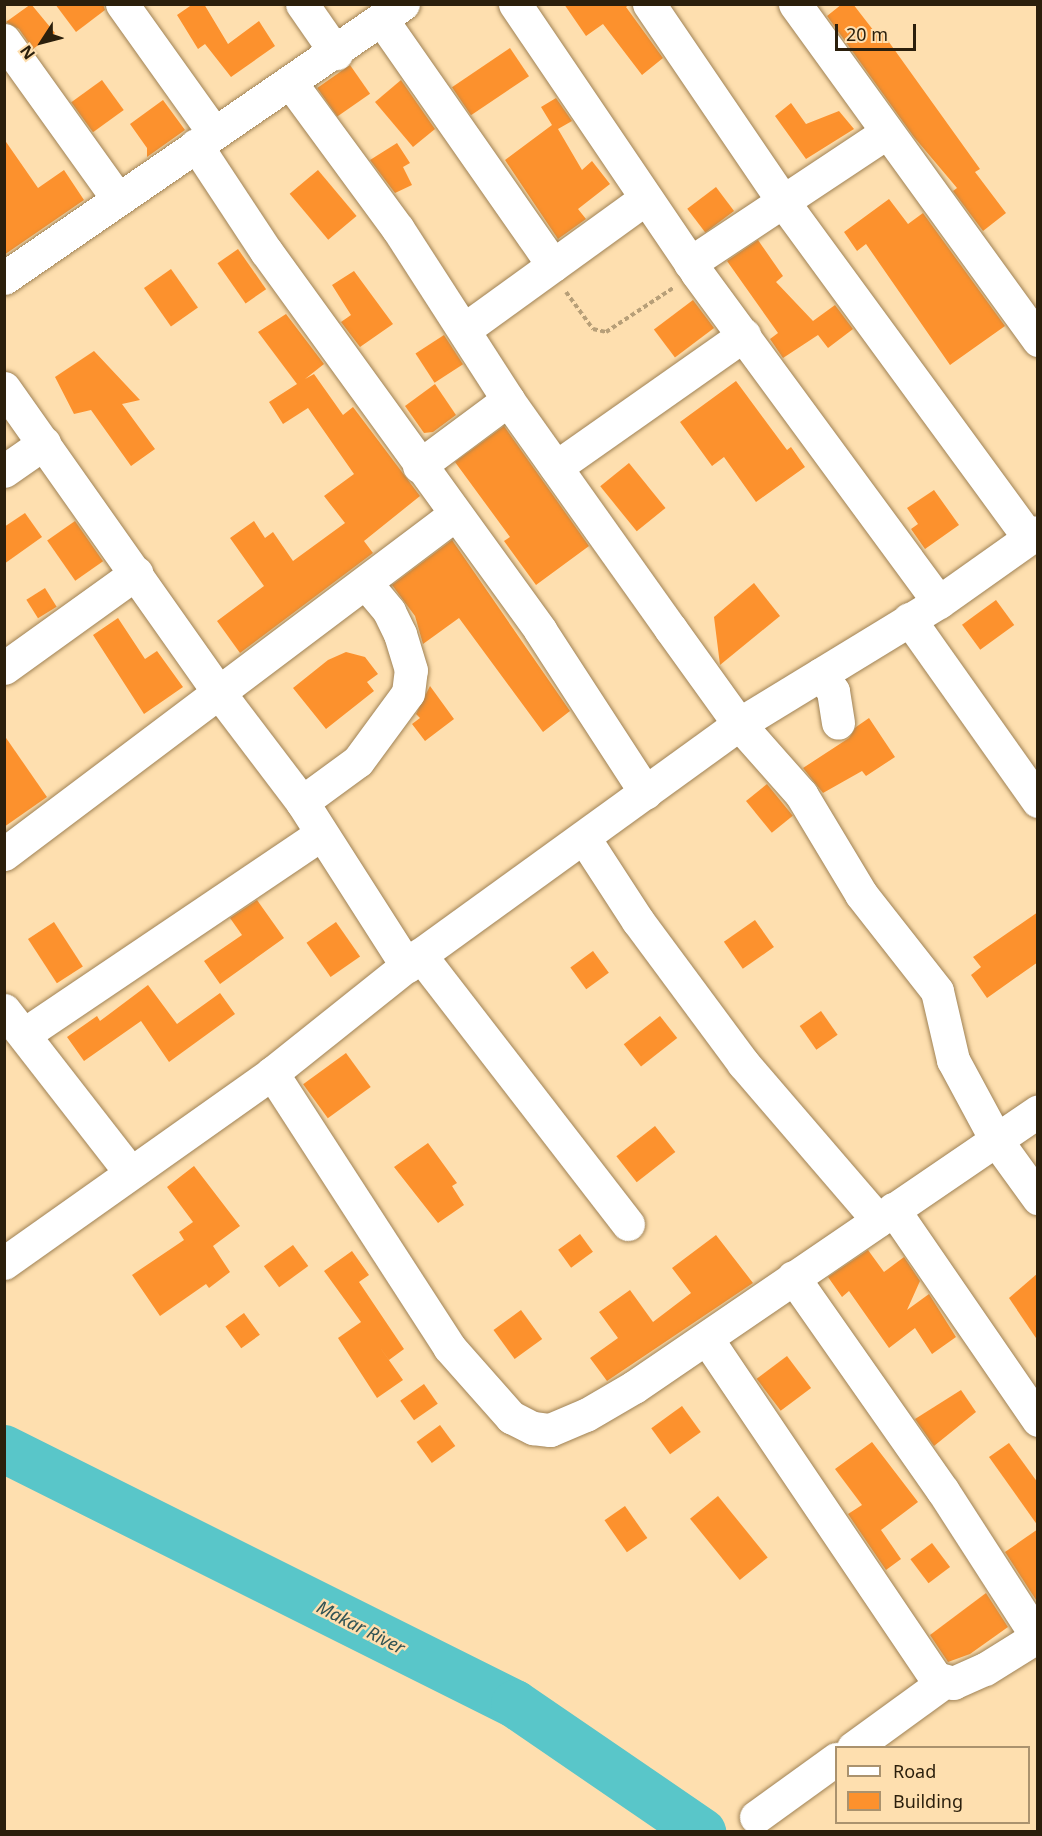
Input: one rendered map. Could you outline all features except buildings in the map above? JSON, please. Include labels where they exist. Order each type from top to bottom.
[{"type":"street","points":[[122,4],[205,139],[249,227],[332,338],[454,515],[540,630],[646,793]]},
{"type":"street","points":[[302,4],[336,53]]},
{"type":"street","points":[[515,4],[693,268],[939,602]]},
{"type":"street","points":[[4,1263],[272,1072],[413,960],[739,724],[939,602],[1033,535],[784,203],[649,4]]},
{"type":"street","points":[[795,4],[886,133],[1038,340]]},
{"type":"street","points":[[4,278],[117,198],[336,53],[393,12],[553,265]]},
{"type":"street","points":[[4,40],[117,198]]},
{"type":"street","points":[[290,82],[398,229],[465,329],[508,399],[556,467],[739,724],[801,794],[861,894],[937,991],[953,1060],[996,1140],[1038,1198]]},
{"type":"street","points":[[693,268],[886,133]]},
{"type":"street","points":[[465,329],[646,198]]},
{"type":"street","points":[[556,467],[744,335]]},
{"type":"street","points":[[4,388],[220,694],[302,802],[321,834],[413,960],[628,1224]]},
{"type":"street","points":[[419,466],[508,399]]},
{"type":"street","points":[[4,471],[44,443]]},
{"type":"street","points":[[4,854],[220,694],[454,515]]},
{"type":"street","points":[[4,668],[136,573]]},
{"type":"street","points":[[302,802],[358,761],[408,693],[411,670],[400,634],[389,611],[366,584]]},
{"type":"street","points":[[909,619],[1038,801]]},
{"type":"street","points":[[821,674],[833,692],[838,723]]},
{"type":"street","points":[[130,1172],[15,1022],[321,834]]},
{"type":"street","points":[[584,838],[638,921],[743,1063],[886,1215],[1038,1420]]},
{"type":"street","points":[[272,1072],[449,1347],[511,1417],[533,1428],[550,1430],[567,1425],[707,1339],[793,1277],[1038,1111]]},
{"type":"street","points":[[707,1339],[936,1678],[952,1683],[985,1669],[1037,1636],[943,1491],[793,1277]]},
{"type":"street","points":[[856,1746],[944,1682]]},
{"type":"street","points":[[756,1817],[835,1760]]},
{"type":"path","points":[[553,265],[575,308],[593,329],[606,332],[693,268]]},
{"type":"waterway","name":"Makar River","points":[[4,1449],[515,1704],[702,1832]]}]
